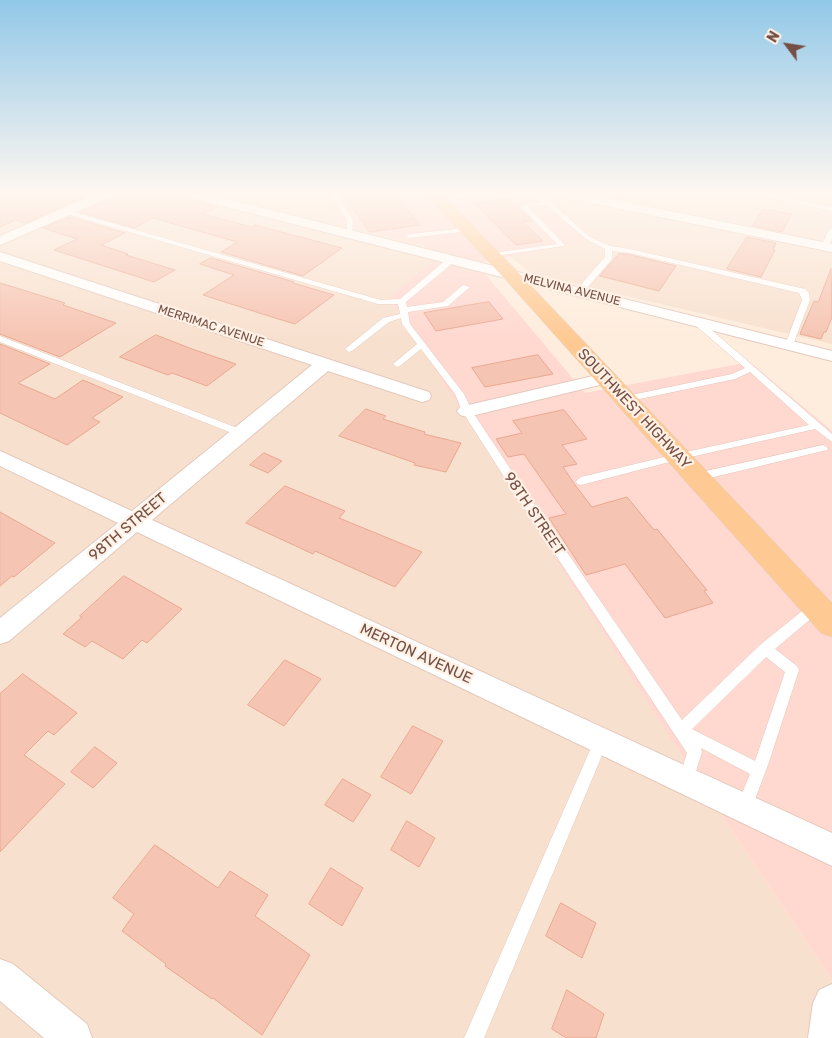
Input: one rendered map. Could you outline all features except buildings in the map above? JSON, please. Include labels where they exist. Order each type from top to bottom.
[{"type":"main road","name":"SOUTHWEST HIGHWAY","points":[[481,243],[824,616]]},
{"type":"street","name":"MELVINA AVENUE","points":[[387,243],[832,356]]},
{"type":"street","points":[[810,243],[828,247]]},
{"type":"street","name":"MERRIMAC AVENUE","points":[[0,256],[422,396]]},
{"type":"street","name":"98TH STREET","points":[[0,633],[325,364]]},
{"type":"street","points":[[467,411],[606,378]]},
{"type":"street","name":"MERTON AVENUE","points":[[0,458],[832,850]]},
{"type":"street","points":[[0,977],[73,1038]]},
{"type":"street","points":[[827,1038],[832,1003]]},
{"type":"lane","points":[[176,243],[403,309],[444,304],[466,287]]},
{"type":"lane","points":[[492,255],[562,245],[560,243]]},
{"type":"lane","points":[[599,243],[608,248],[630,251],[802,291],[805,293],[806,300],[789,345]]},
{"type":"lane","points":[[578,292],[609,257],[608,248]]},
{"type":"lane","points":[[349,350],[386,320],[403,309],[451,260]]},
{"type":"lane","name":"98TH STREET","points":[[403,309],[406,324],[420,345],[460,394],[467,411],[695,752],[686,782]]},
{"type":"lane","points":[[697,322],[832,439]]},
{"type":"lane","points":[[0,339],[241,434]]},
{"type":"lane","points":[[397,364],[420,345]]},
{"type":"lane","points":[[625,399],[735,376],[750,369]]},
{"type":"lane","points":[[581,481],[677,456],[817,426]]},
{"type":"lane","points":[[697,478],[823,448]]},
{"type":"lane","points":[[758,770],[681,731],[765,649],[824,616]]},
{"type":"lane","points":[[744,808],[792,670],[765,649]]},
{"type":"lane","points":[[474,1038],[600,741]]},
{"type":"shaded area","points":[[0,243],[415,243],[422,245],[430,263],[390,297],[671,740],[832,980],[832,1038],[0,1038]]},
{"type":"shaded area","points":[[416,243],[579,243],[476,263],[585,393],[750,362],[832,431],[832,980],[671,740],[389,297],[430,263],[423,245]]},
{"type":"shaded area","points":[[578,243],[832,243],[832,344],[532,274],[510,256]]}]
